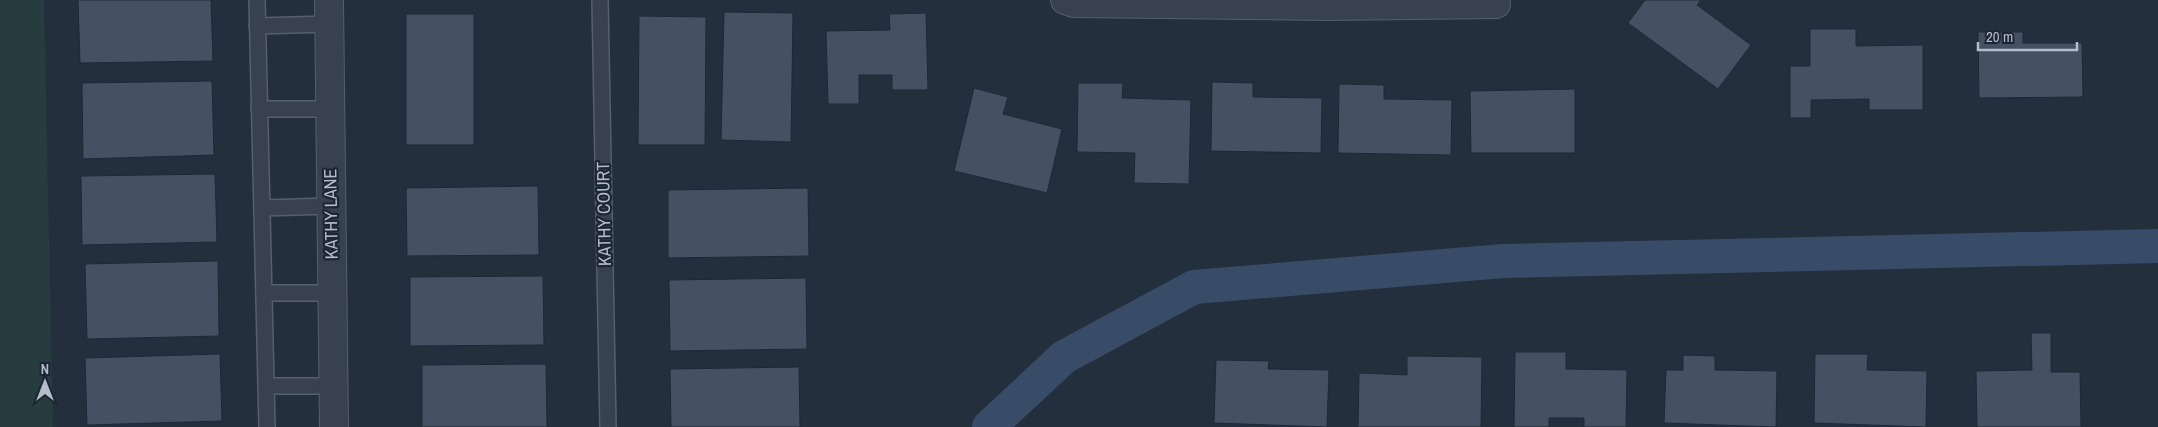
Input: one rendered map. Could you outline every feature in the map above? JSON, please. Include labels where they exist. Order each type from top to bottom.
[{"type":"street","points":[[1065,0],[1074,3],[1496,4]]},
{"type":"street","name":"KATHY LANE","points":[[329,12],[334,427]]},
{"type":"lane","points":[[257,0],[267,427]]},
{"type":"lane","name":"KATHY COURT","points":[[600,0],[608,427]]},
{"type":"lane","points":[[258,26],[329,12]]},
{"type":"lane","points":[[259,109],[330,109]]},
{"type":"lane","points":[[262,208],[331,206]]},
{"type":"lane","points":[[264,294],[332,293]]},
{"type":"lane","points":[[266,386],[333,386]]},
{"type":"green space","points":[[0,0],[44,0],[53,427],[0,427]]},
{"type":"building","points":[[78,0],[211,0],[213,61],[80,63]]},
{"type":"building","points":[[1645,0],[1701,0],[1697,5],[1751,45],[1718,89],[1628,23]]},
{"type":"building","points":[[724,12],[793,13],[791,142],[721,140]]},
{"type":"building","points":[[926,13],[928,90],[892,90],[892,75],[859,75],[859,104],[828,104],[826,31],[890,30],[889,14]]},
{"type":"building","points":[[406,14],[474,14],[474,145],[406,145]]},
{"type":"building","points":[[639,16],[706,17],[705,145],[638,145]]},
{"type":"building","points":[[1810,29],[1856,29],[1856,46],[1923,45],[1923,110],[1869,110],[1869,99],[1811,100],[1811,118],[1790,118],[1790,66],[1810,66]]},
{"type":"building","points":[[1978,32],[2023,32],[2023,43],[2082,43],[2083,97],[1979,98]]},
{"type":"building","points":[[212,81],[214,155],[83,159],[82,83]]},
{"type":"building","points":[[1212,82],[1253,83],[1253,97],[1322,98],[1321,153],[1211,151]]},
{"type":"building","points":[[1078,83],[1123,83],[1122,98],[1191,100],[1189,184],[1134,183],[1135,153],[1077,152]]},
{"type":"building","points":[[1339,84],[1384,85],[1384,99],[1452,100],[1451,155],[1338,153]]},
{"type":"building","points":[[974,88],[1008,97],[1003,114],[1062,129],[1047,193],[954,171]]},
{"type":"building","points":[[1575,89],[1575,153],[1471,153],[1470,91]]},
{"type":"building","points":[[215,174],[217,242],[82,245],[81,176]]},
{"type":"building","points":[[538,186],[539,255],[407,256],[406,188]]},
{"type":"building","points":[[808,188],[809,256],[668,258],[668,190]]},
{"type":"building","points":[[218,261],[219,336],[87,339],[85,264]]},
{"type":"building","points":[[543,276],[544,345],[410,346],[410,277]]},
{"type":"building","points":[[806,278],[807,349],[670,351],[669,280]]},
{"type":"building","points":[[2031,333],[2051,333],[2051,372],[2080,372],[2081,427],[1977,427],[1976,371],[2032,370]]},
{"type":"building","points":[[1515,352],[1566,352],[1566,369],[1627,370],[1626,427],[1584,427],[1584,418],[1549,418],[1549,427],[1514,427]]},
{"type":"building","points":[[220,354],[222,421],[87,425],[85,358]]},
{"type":"building","points":[[1815,354],[1868,354],[1867,370],[1927,371],[1926,427],[1814,423]]},
{"type":"building","points":[[1683,355],[1715,356],[1715,370],[1777,371],[1776,427],[1664,423],[1666,370],[1683,370]]},
{"type":"building","points":[[1407,356],[1482,357],[1481,427],[1358,427],[1359,373],[1407,375]]},
{"type":"building","points":[[1216,360],[1269,361],[1268,369],[1329,370],[1327,427],[1214,423]]},
{"type":"building","points":[[546,364],[547,427],[422,427],[422,365]]},
{"type":"building","points":[[799,367],[800,427],[671,427],[670,369]]},
{"type":"waterway","points":[[989,427],[1064,357],[1194,287],[1503,261],[2158,246]]}]
